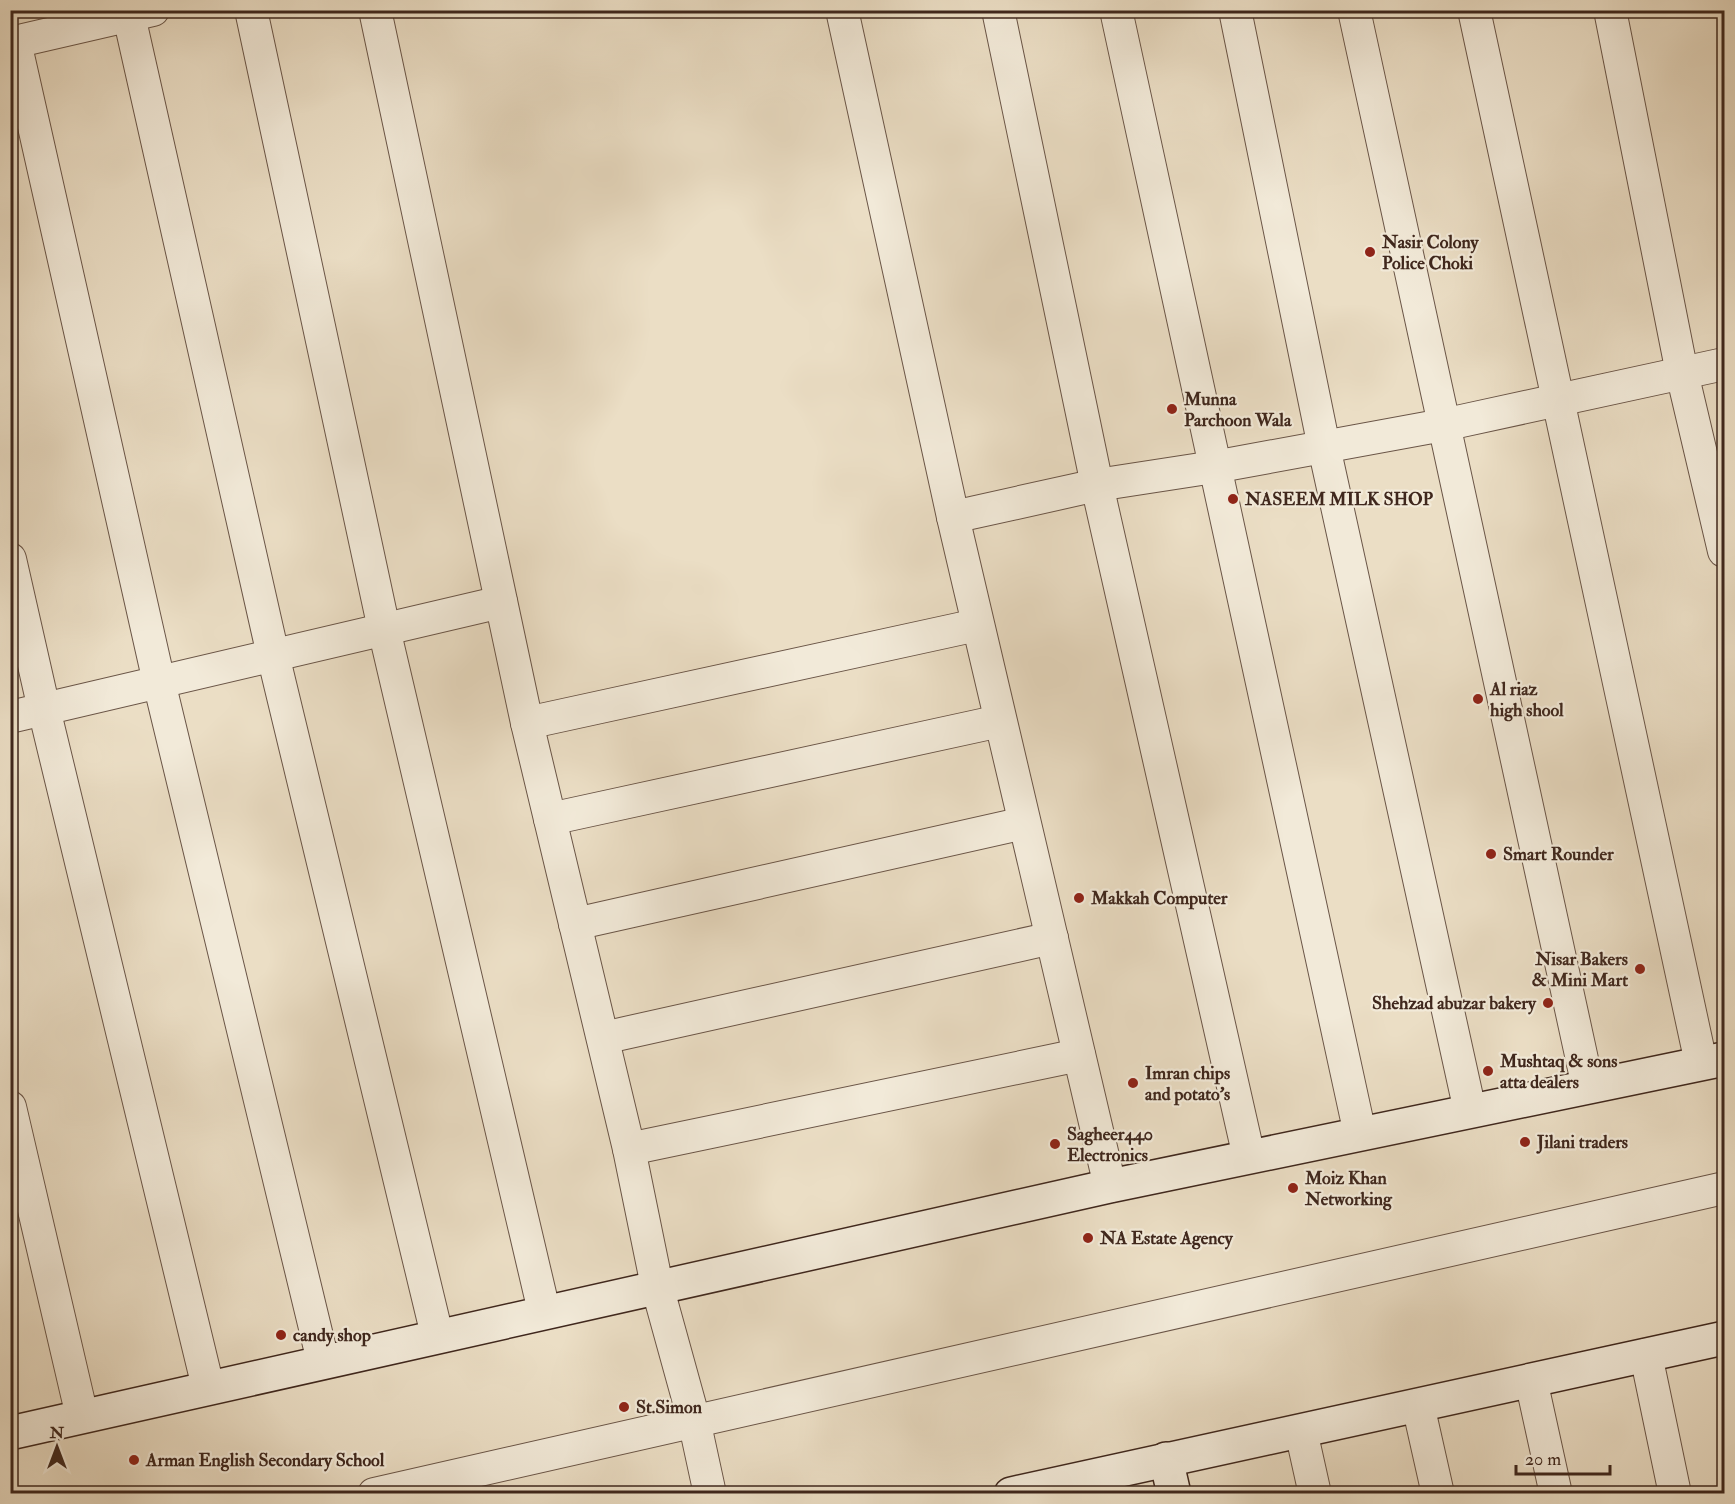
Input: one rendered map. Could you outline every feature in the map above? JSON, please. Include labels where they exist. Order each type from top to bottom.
[{"type":"street","points":[[251,10],[384,629],[544,1311]]},
{"type":"street","points":[[375,10],[527,723],[629,1149],[657,1286],[694,1420],[710,1494]]},
{"type":"street","points":[[843,10],[952,517],[1110,1186]]},
{"type":"street","points":[[998,10],[1097,485],[1248,1157]]},
{"type":"street","points":[[1116,10],[1360,1134]]},
{"type":"street","points":[[1234,10],[1324,447],[1470,1111]]},
{"type":"street","points":[[1353,10],[1588,1087]]},
{"type":"street","points":[[10,1432],[1110,1186],[1713,1061],[1560,400],[1474,10]]},
{"type":"street","points":[[1610,10],[1682,373],[1725,551]]},
{"type":"street","points":[[323,1361],[159,682],[13,42],[141,13],[273,655],[437,1335]]},
{"type":"street","points":[[952,517],[1097,485],[1214,467],[1443,425],[1725,364]]},
{"type":"street","points":[[10,559],[44,709],[208,1387]]},
{"type":"street","points":[[10,717],[501,602]]},
{"type":"street","points":[[527,723],[977,625]]},
{"type":"street","points":[[550,819],[1000,721]]},
{"type":"street","points":[[575,924],[1024,823]]},
{"type":"street","points":[[603,1038],[1052,938]]},
{"type":"street","points":[[629,1149],[1079,1055]]},
{"type":"street","points":[[10,1107],[82,1416]]},
{"type":"street","points":[[374,1494],[1725,1188]]},
{"type":"street","points":[[1011,1494],[1725,1338]]},
{"type":"street","points":[[1646,1356],[1675,1494]]},
{"type":"street","points":[[1532,1380],[1556,1494]]},
{"type":"street","points":[[1418,1405],[1438,1494]]},
{"type":"street","points":[[1301,1431],[1315,1494]]},
{"type":"street","points":[[1166,1459],[1174,1494]]},
{"type":"place","name":"Nasir Colony Police Choki","points":[[1370,252]]},
{"type":"place","name":"Munna Parchoon Wala","points":[[1172,409]]},
{"type":"place","name":"NASEEM MILK SHOP","points":[[1233,499]]},
{"type":"place","name":"Al riaz high shool","points":[[1478,699]]},
{"type":"place","name":"Smart Rounder","points":[[1491,854]]},
{"type":"place","name":"Makkah Computer","points":[[1079,898]]},
{"type":"place","name":"Nisar Bakers & Mini Mart","points":[[1640,969]]},
{"type":"place","name":"Shehzad abuzar bakery","points":[[1548,1003]]},
{"type":"place","name":"Mushtaq & sons atta dealers","points":[[1488,1071]]},
{"type":"place","name":"Imran chips and potato's","points":[[1133,1083]]},
{"type":"place","name":"Jilani traders","points":[[1525,1142]]},
{"type":"place","name":"Sagheer440 Electronics","points":[[1055,1144]]},
{"type":"place","name":"Moiz Khan Networking","points":[[1293,1188]]},
{"type":"place","name":"NA Estate Agency","points":[[1088,1238]]},
{"type":"place","name":"candy shop","points":[[281,1335]]},
{"type":"place","name":"St.Simon","points":[[624,1407]]},
{"type":"place","name":"Arman English Secondary School","points":[[134,1460]]}]
